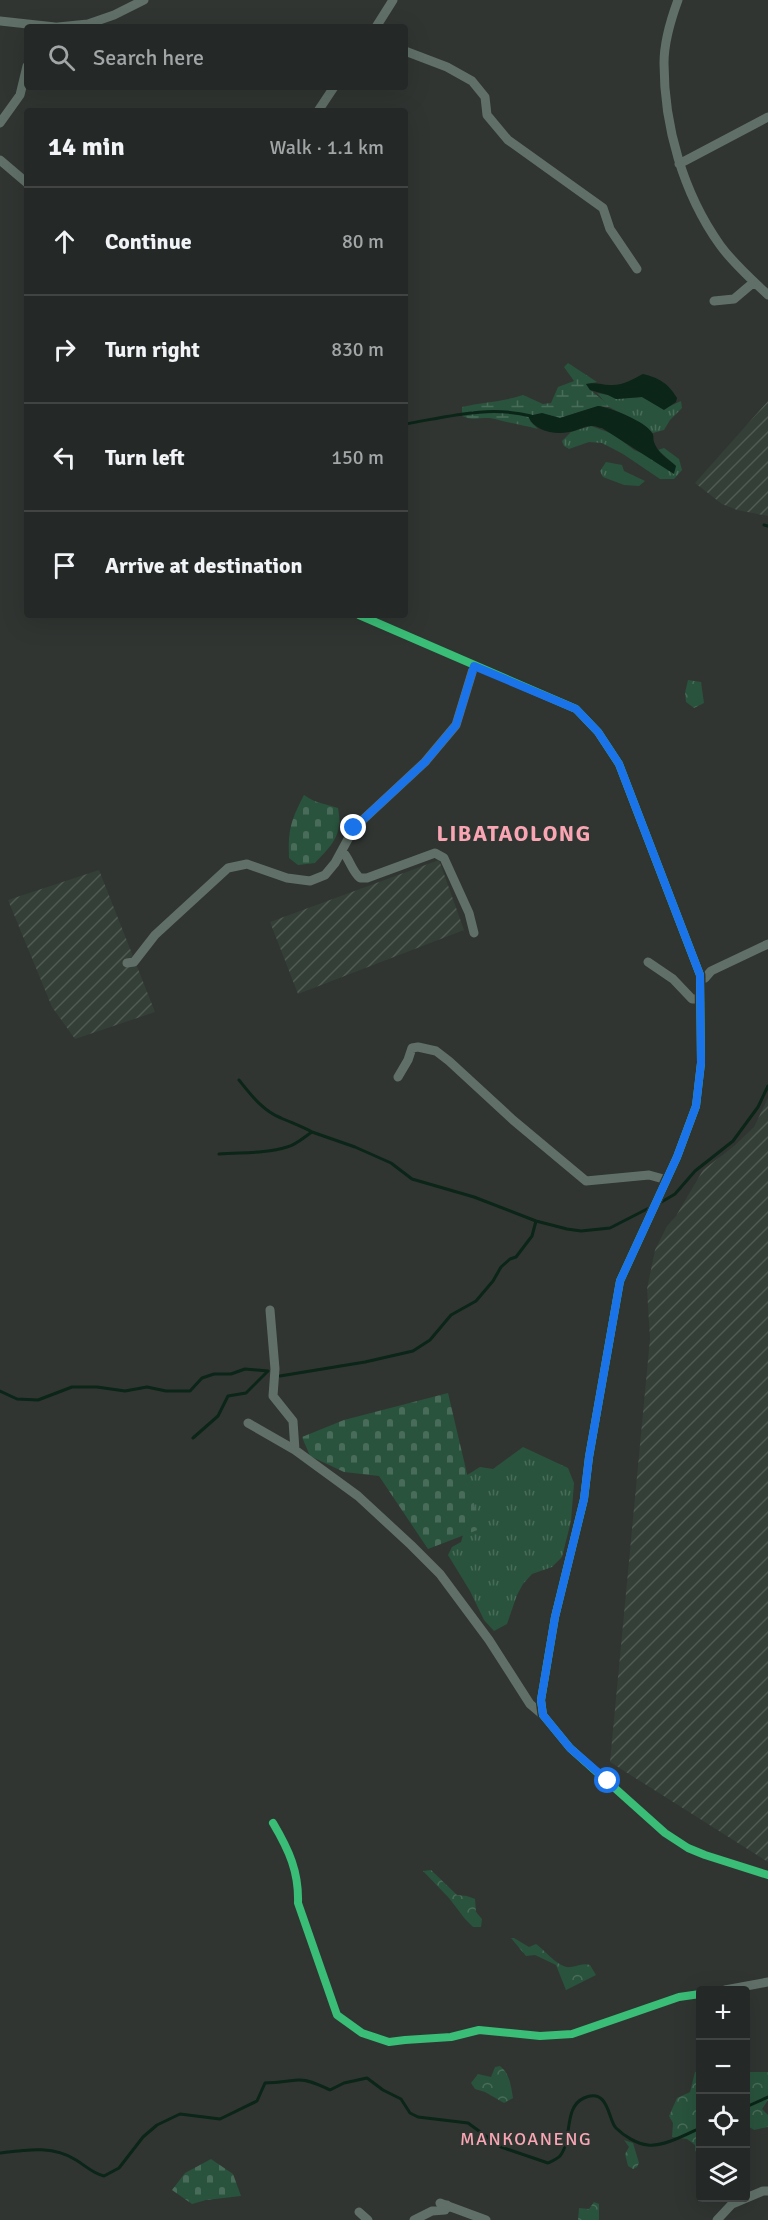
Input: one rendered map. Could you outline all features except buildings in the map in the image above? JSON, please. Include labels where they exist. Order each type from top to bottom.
[{"type":"street","points":[[88,24],[114,15],[144,0]]},
{"type":"street","points":[[378,24],[393,0]]},
{"type":"street","points":[[678,0],[672,18],[664,62],[669,112],[679,164],[699,212],[721,247],[768,295]]},
{"type":"street","points":[[0,21],[24,25]]},
{"type":"street","points":[[408,52],[447,67],[472,81],[485,97],[486,115],[508,140],[603,208],[610,229],[637,269]]},
{"type":"street","points":[[0,123],[20,96],[24,79]]},
{"type":"street","points":[[320,108],[332,90]]},
{"type":"street","points":[[679,164],[768,117]]},
{"type":"street","points":[[0,160],[24,180]]},
{"type":"street","points":[[714,302],[734,299],[754,282]]},
{"type":"street","points":[[366,618],[576,709],[598,732],[619,764],[700,975],[701,1063],[696,1106],[667,1180],[620,1281],[589,1457],[584,1499],[555,1617],[541,1700],[543,1715]]},
{"type":"street","points":[[128,963],[134,962],[155,935],[228,868],[247,864],[287,878],[310,881],[325,875],[342,851],[354,828],[425,762],[456,725],[474,666]]},
{"type":"street","points":[[342,851],[360,878],[368,878],[435,853],[444,858],[469,913],[474,933]]},
{"type":"street","points":[[700,975],[705,978],[711,971],[768,944]]},
{"type":"street","points":[[648,962],[673,979],[692,999],[699,999]]},
{"type":"street","points":[[398,1077],[412,1048],[436,1051],[586,1181],[649,1175],[667,1180]]},
{"type":"street","points":[[270,1310],[275,1369],[273,1396],[293,1421],[295,1450]]},
{"type":"street","points":[[248,1423],[295,1450],[358,1496],[440,1574],[489,1640],[530,1704],[543,1715],[570,1748],[665,1833],[696,1852],[768,1875]]},
{"type":"street","points":[[273,1823],[295,1868],[299,1884],[298,1903],[337,2015],[362,2033],[389,2043],[451,2037],[479,2030],[540,2036],[572,2034],[679,1996],[696,1994]]},
{"type":"street","points":[[746,1986],[768,1982]]},
{"type":"street","points":[[717,2220],[732,2204],[768,2191]]},
{"type":"street","points":[[414,2220],[432,2211],[445,2210],[444,2204],[486,2220]]},
{"type":"street","points":[[360,2212],[368,2220]]},
{"type":"shaded area","points":[[643,374],[667,385],[677,398],[676,402],[664,410],[642,397],[616,399],[590,390],[586,384],[619,384]]},
{"type":"shaded area","points":[[768,401],[768,516],[737,510],[722,504],[695,483]]},
{"type":"shaded area","points":[[598,406],[627,416],[649,429],[658,449],[676,466],[674,474],[602,428],[590,426],[557,433],[545,431],[535,425],[528,416],[542,413],[560,418]]},
{"type":"shaded area","points":[[439,860],[464,930],[298,994],[270,922]]},
{"type":"shaded area","points":[[99,870],[155,1012],[75,1039],[52,1007],[8,900]]},
{"type":"shaded area","points":[[768,1098],[768,1862],[610,1762],[650,1339],[647,1289],[655,1250],[667,1226],[676,1216],[703,1170],[754,1127]]},
{"type":"green space","points":[[568,363],[597,382],[586,384],[609,407],[598,406],[560,418],[542,414],[530,421],[538,429],[491,418],[471,419],[462,416],[462,407],[523,395],[543,404],[551,403],[558,387],[574,381],[564,367]]},
{"type":"green space","points":[[597,393],[616,399],[642,397],[664,409],[681,401],[682,408],[664,430],[653,433],[642,424],[609,407]]},
{"type":"green space","points":[[591,426],[613,434],[634,450],[676,466],[658,450],[664,448],[679,459],[682,470],[674,479],[660,479],[602,443],[589,442],[569,449],[564,446],[562,441],[571,432]]},
{"type":"green space","points":[[606,462],[622,465],[624,471],[645,481],[639,486],[624,485],[603,477],[600,471]]},
{"type":"green space","points":[[688,680],[701,682],[704,703],[694,708],[686,702],[685,693]]},
{"type":"green space","points":[[304,795],[317,802],[338,808],[339,825],[332,844],[315,863],[298,865],[289,858],[289,839],[293,818]]},
{"type":"green space","points":[[448,1393],[480,1529],[428,1549],[379,1476],[344,1472],[310,1456],[302,1437],[344,1420]]},
{"type":"green space","points":[[523,1447],[568,1468],[574,1483],[571,1521],[562,1557],[552,1567],[532,1574],[517,1595],[507,1624],[494,1631],[484,1620],[470,1591],[448,1555],[452,1547],[461,1542],[465,1528],[459,1480],[480,1467],[493,1469]]},
{"type":"green space","points":[[431,1870],[457,1895],[475,1899],[476,1912],[482,1919],[481,1927],[473,1927],[423,1871]]},
{"type":"green space","points":[[511,1938],[529,1947],[536,1944],[566,1967],[590,1965],[596,1975],[566,1990],[556,1965],[535,1955],[526,1956]]},
{"type":"green space","points":[[500,2066],[508,2076],[513,2098],[504,2103],[475,2089],[471,2083],[478,2074],[491,2077],[495,2067]]},
{"type":"green space","points":[[695,2072],[696,2151],[695,2145],[687,2139],[672,2137],[673,2123],[669,2116],[677,2098],[690,2092]]},
{"type":"green space","points":[[750,2072],[768,2072],[768,2100],[762,2109],[768,2115],[768,2127],[754,2130],[750,2128]]},
{"type":"green space","points":[[624,2140],[633,2143],[639,2163],[633,2169],[628,2166],[625,2154],[629,2147]]},
{"type":"green space","points":[[211,2159],[233,2174],[241,2196],[192,2204],[172,2190],[185,2173]]},
{"type":"green space","points":[[594,2202],[599,2204],[599,2220],[578,2220],[579,2208],[589,2209]]},
{"type":"waterway","points":[[408,423],[483,412],[531,416]]},
{"type":"waterway","points":[[764,525],[768,526]]},
{"type":"waterway","points":[[239,1080],[269,1111],[312,1132]]},
{"type":"waterway","points":[[658,1204],[675,1194],[695,1171],[733,1141],[758,1107],[768,1086]]},
{"type":"waterway","points":[[219,1154],[279,1149],[294,1145],[312,1132],[391,1163],[412,1179],[474,1197],[536,1221],[567,1229],[581,1231],[610,1228],[649,1208]]},
{"type":"waterway","points":[[280,1376],[365,1362],[413,1351],[430,1340],[451,1315],[476,1301],[493,1281],[501,1267],[516,1257],[532,1236],[536,1221]]},
{"type":"waterway","points":[[0,1391],[17,1399],[38,1400],[72,1387],[97,1387],[125,1391],[147,1387],[166,1391],[190,1391],[202,1378],[214,1374],[231,1374],[245,1369],[268,1371]]},
{"type":"waterway","points":[[193,1438],[218,1416],[228,1396],[246,1393],[268,1371]]},
{"type":"waterway","points":[[0,2153],[39,2150],[58,2152],[104,2176],[119,2168],[143,2137],[157,2125],[180,2114],[220,2119],[257,2101],[265,2083],[298,2080],[311,2082],[330,2090],[344,2083],[367,2078],[383,2090],[401,2099],[410,2113],[418,2117],[468,2123],[501,2147],[548,2163],[559,2157],[564,2149],[571,2116],[577,2102],[592,2096],[603,2101],[616,2128],[639,2143],[661,2144],[696,2130]]},
{"type":"waterway","points":[[750,2105],[768,2097]]},
{"type":"cycle path","points":[[366,618],[576,709],[598,732],[619,764],[700,975],[701,1063],[696,1106],[677,1157],[620,1281],[589,1457],[584,1499],[555,1617],[541,1700],[543,1715],[570,1748],[665,1833],[688,1848],[705,1855],[768,1875]]},
{"type":"cycle path","points":[[273,1823],[292,1861],[297,1881],[298,1903],[337,2015],[362,2033],[389,2042],[451,2037],[479,2030],[540,2036],[572,2034],[679,1997],[696,1995]]},
{"type":"district","name":"LIBATAOLONG","points":[[514,833]]},
{"type":"district","name":"MANKOANENG","points":[[526,2139]]},
{"type":"route","points":[[354,828],[425,762],[456,725],[474,666],[531,689],[576,709],[598,732],[619,764],[700,975],[701,1063],[696,1106],[677,1157],[620,1281],[589,1457],[584,1499],[555,1617],[541,1700],[543,1715],[570,1748],[608,1781]]}]
